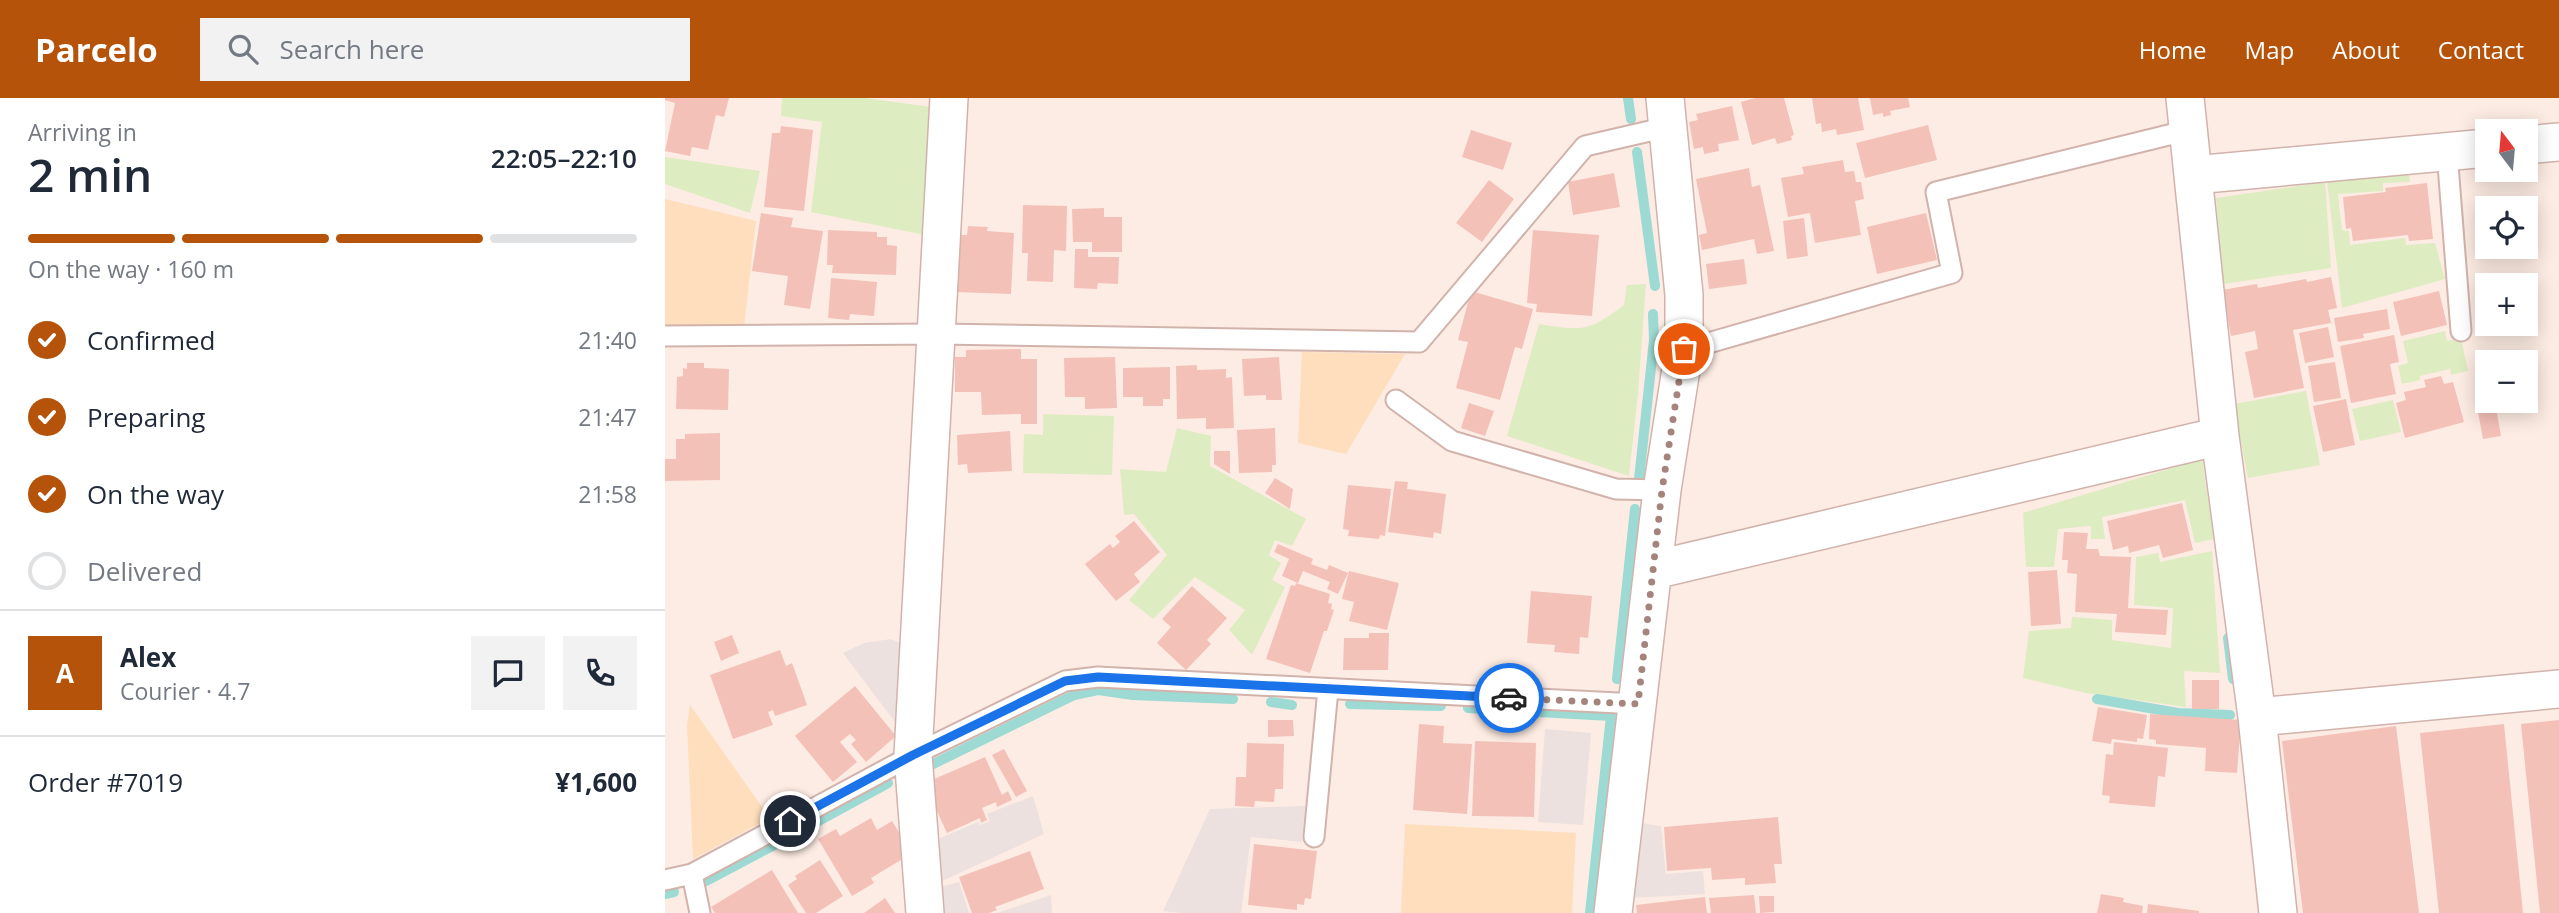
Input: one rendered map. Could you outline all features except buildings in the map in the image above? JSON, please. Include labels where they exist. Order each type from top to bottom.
[{"type":"street","points":[[925,913],[913,755],[949,98]]},
{"type":"street","points":[[1613,913],[1662,490],[1684,349],[1684,295],[1666,113]]},
{"type":"street","points":[[2187,114],[2220,436],[2257,717],[2278,913]]},
{"type":"street","points":[[2538,144],[2559,142]]},
{"type":"street","points":[[2194,175],[2475,149]]},
{"type":"street","points":[[1654,570],[2220,436]]},
{"type":"street","points":[[2257,717],[2559,689]]},
{"type":"lane","points":[[665,336],[938,334],[1419,342],[1585,146],[1666,113]]},
{"type":"lane","points":[[1684,349],[1952,273],[1936,192],[2187,114]]},
{"type":"lane","points":[[2448,152],[2461,331]]},
{"type":"lane","points":[[1396,400],[1451,441],[1616,489],[1662,490]]},
{"type":"lane","points":[[665,880],[692,874],[913,755],[1065,681],[1098,677],[1638,704]]},
{"type":"lane","points":[[1314,837],[1328,689]]},
{"type":"lane","points":[[692,874],[700,913]]},
{"type":"shaded area","points":[[891,639],[904,645],[901,730],[843,653],[864,643]]},
{"type":"shaded area","points":[[1545,729],[1591,733],[1583,825],[1538,822]]},
{"type":"shaded area","points":[[1033,796],[1044,834],[940,882],[940,838],[978,822],[980,825],[990,821],[987,814]]},
{"type":"shaded area","points":[[1305,806],[1302,842],[1251,837],[1241,913],[1163,911],[1210,809]]},
{"type":"shaded area","points":[[1641,823],[1661,826],[1666,874],[1703,871],[1705,894],[1631,898]]},
{"type":"shaded area","points":[[959,882],[969,913],[942,913],[940,887]]},
{"type":"shaded area","points":[[1051,895],[1052,913],[997,913]]},
{"type":"green space","points":[[782,98],[865,98],[931,107],[925,235],[811,212],[822,122],[781,116]]},
{"type":"green space","points":[[665,157],[760,171],[750,213],[665,184]]},
{"type":"green space","points":[[2409,171],[2410,182],[2383,183],[2383,191],[2338,194],[2342,230],[2349,231],[2350,245],[2405,238],[2406,245],[2435,243],[2445,279],[2342,308],[2327,181]]},
{"type":"green space","points":[[2325,182],[2331,268],[2223,284],[2216,198]]},
{"type":"green space","points":[[1646,284],[1629,476],[1507,436],[1539,324],[1566,328],[1593,325],[1624,305],[1627,285]]},
{"type":"green space","points":[[2445,331],[2447,341],[2461,338],[2468,371],[2451,375],[2450,369],[2420,376],[2420,380],[2402,384],[2398,366],[2408,363],[2403,341]]},
{"type":"green space","points":[[2306,391],[2320,465],[2248,478],[2234,404]]},
{"type":"green space","points":[[2393,400],[2401,432],[2360,441],[2352,409]]},
{"type":"green space","points":[[1043,414],[1114,416],[1112,475],[1023,473],[1024,434],[1043,435]]},
{"type":"green space","points":[[1177,428],[1211,436],[1210,466],[1306,519],[1292,546],[1275,540],[1269,555],[1281,563],[1272,580],[1285,587],[1252,655],[1229,630],[1245,610],[1195,577],[1153,619],[1129,600],[1167,555],[1134,514],[1124,515],[1120,469],[1166,472]]},
{"type":"green space","points":[[2202,459],[2214,539],[2195,543],[2185,500],[2102,517],[2105,539],[2091,539],[2091,526],[2058,529],[2054,567],[2026,567],[2023,513]]},
{"type":"green space","points":[[2212,551],[2220,673],[2184,671],[2186,707],[2086,693],[2023,678],[2029,631],[2071,628],[2072,617],[2112,620],[2112,640],[2171,648],[2173,608],[2134,605],[2136,557],[2158,553],[2160,562]]},
{"type":"sand","points":[[665,199],[756,221],[744,327],[665,326]]},
{"type":"sand","points":[[1302,352],[1405,354],[1346,454],[1298,443]]},
{"type":"sand","points":[[690,705],[770,818],[693,859],[687,725]]},
{"type":"sand","points":[[1405,824],[1576,833],[1572,913],[1401,913]]},
{"type":"waterway","points":[[1628,98],[1631,119]]},
{"type":"waterway","points":[[1637,152],[1655,286]]},
{"type":"waterway","points":[[1639,479],[1654,340],[1653,314]]},
{"type":"waterway","points":[[1617,679],[1635,509]]},
{"type":"waterway","points":[[2228,638],[2233,679]]},
{"type":"waterway","points":[[929,766],[1074,695],[1098,690],[1133,695],[1233,699]]},
{"type":"waterway","points":[[2097,699],[2178,713],[2230,715]]},
{"type":"waterway","points":[[1271,702],[1292,705]]},
{"type":"waterway","points":[[1350,704],[1441,706]]},
{"type":"waterway","points":[[1468,708],[1611,716],[1590,913]]},
{"type":"waterway","points":[[811,825],[888,783]]},
{"type":"waterway","points":[[706,881],[774,845]]},
{"type":"waterway","points":[[665,894],[674,892]]},
{"type":"way so far","points":[[1509,698],[1638,704],[1662,490],[1684,349]]},
{"type":"route","points":[[790,821],[913,755],[1065,681],[1098,677],[1509,698]]}]
